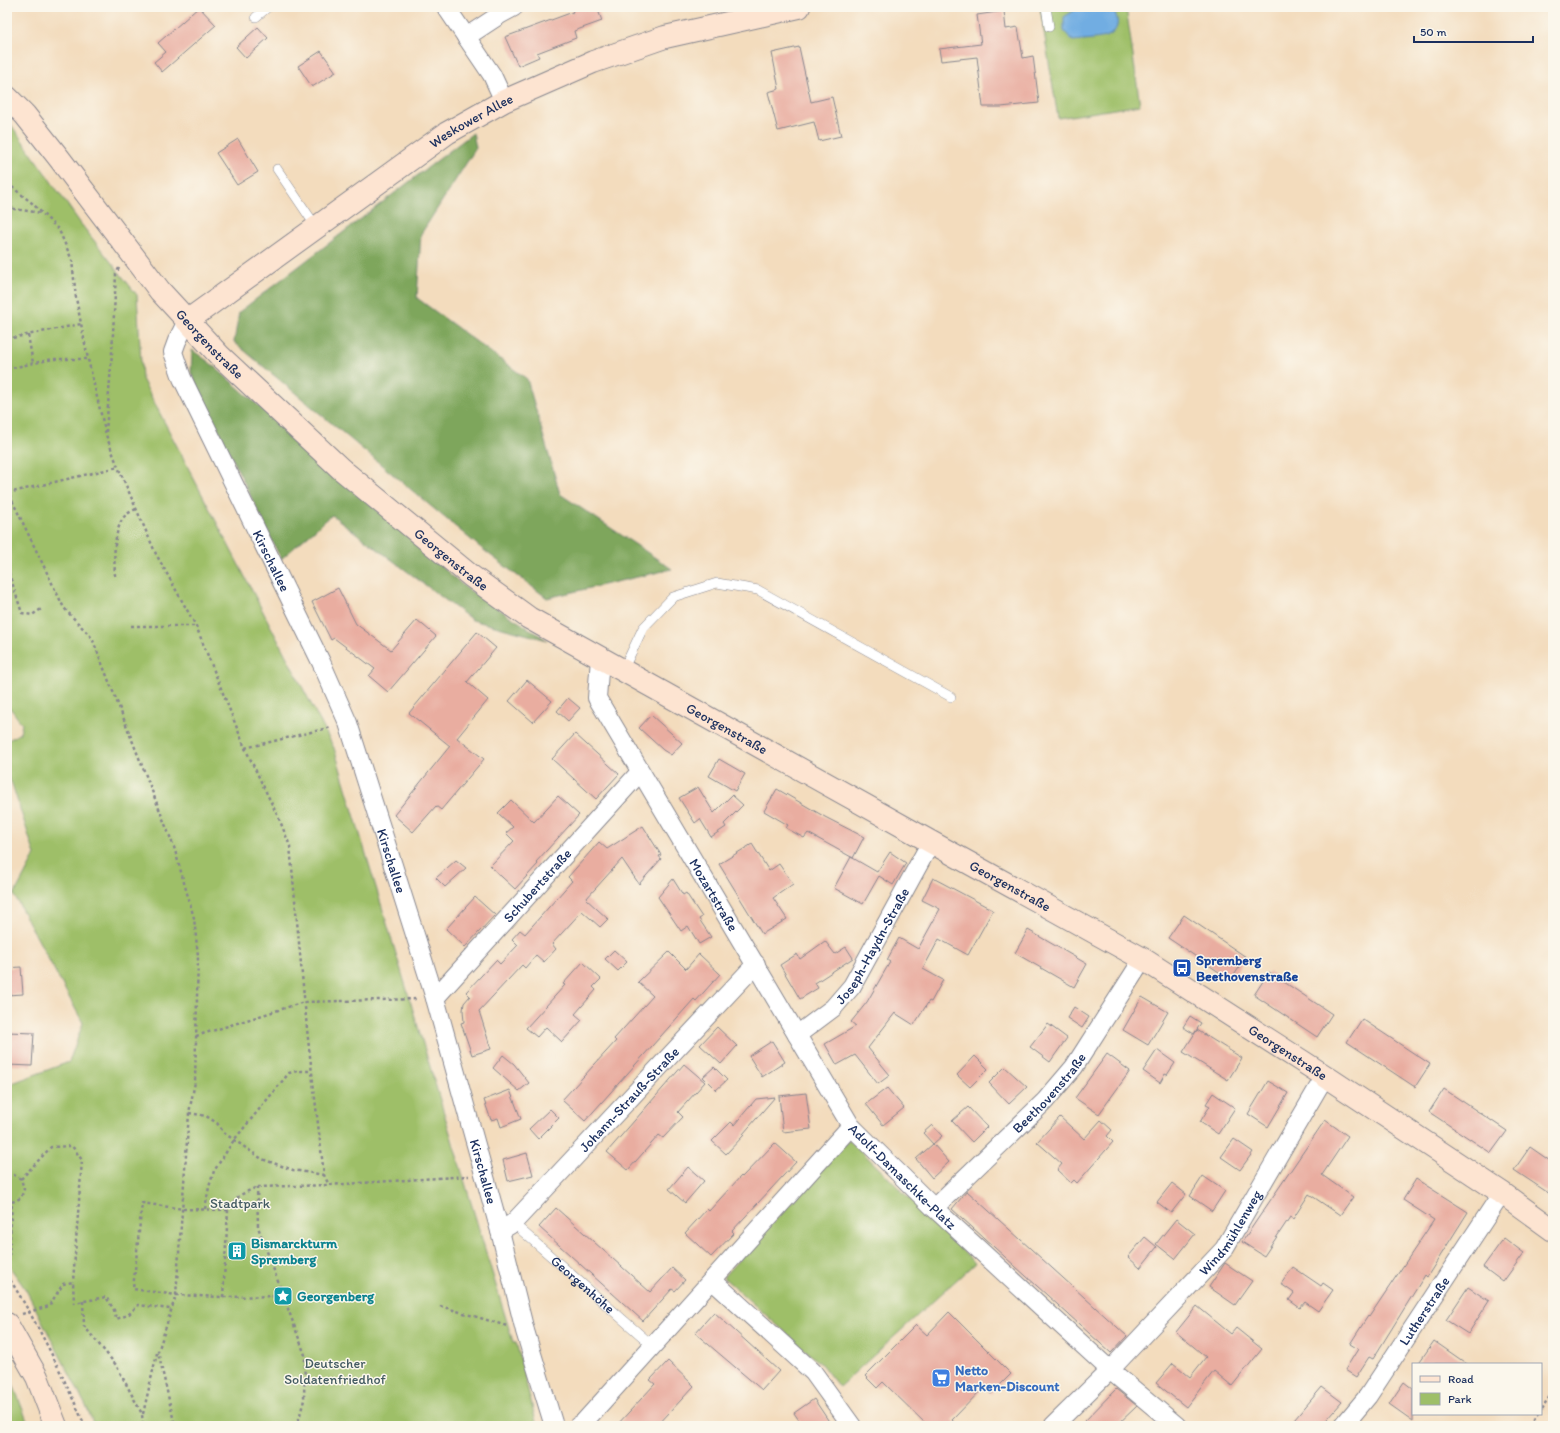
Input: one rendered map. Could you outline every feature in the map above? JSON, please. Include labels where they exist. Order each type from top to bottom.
[{"type":"main road","name":"Weskower Allee","points":[[187,321],[447,133],[504,101],[593,62],[665,37],[799,7]]},
{"type":"main road","name":"Georgenstraße","points":[[7,97],[25,115],[160,290],[219,355],[341,469],[471,576],[529,618],[1143,959],[1325,1076],[1502,1193],[1553,1230]]},
{"type":"main road","points":[[7,1324],[37,1377],[56,1426]]},
{"type":"street","points":[[446,7],[492,75],[504,101]]},
{"type":"street","points":[[466,37],[514,7]]},
{"type":"street","name":"Kirschallee","points":[[187,321],[177,341],[174,352],[182,378],[322,662],[348,723],[435,998],[484,1176],[506,1227],[525,1331],[554,1426]]},
{"type":"street","name":"Mozartstraße","points":[[600,658],[597,698],[851,1126]]},
{"type":"street","name":"Schubertstraße","points":[[435,998],[640,772]]},
{"type":"street","name":"Joseph-Haydn-Straße","points":[[796,1035],[833,1008],[852,986],[931,842]]},
{"type":"street","name":"Beethovenstraße","points":[[934,1208],[1045,1101],[1074,1067],[1143,959]]},
{"type":"street","name":"Johann-Strauß-Straße","points":[[506,1227],[756,964]]},
{"type":"street","name":"Windmühlenweg","points":[[1110,1370],[1224,1249],[1325,1076]]},
{"type":"street","name":"Adolf-Damaschke-Platz","points":[[712,1280],[851,1126],[934,1208],[1110,1370],[1177,1426]]},
{"type":"street","name":"Lutherstraße","points":[[1343,1426],[1368,1396],[1502,1193]]},
{"type":"street","points":[[578,1426],[583,1423],[712,1280],[813,1372],[852,1426]]},
{"type":"street","points":[[1054,1426],[1110,1370]]},
{"type":"lane","points":[[256,17],[268,7]]},
{"type":"lane","points":[[1046,7],[1048,27]]},
{"type":"lane","points":[[277,169],[317,228]]},
{"type":"lane","points":[[623,670],[643,628],[673,597],[717,583],[758,590],[951,697]]},
{"type":"lane","name":"Georgenhöhe","points":[[506,1227],[653,1346]]},
{"type":"path","points":[[7,183],[42,213],[59,230],[72,260],[76,298],[81,324],[106,435],[118,467],[156,554],[196,626],[245,748],[280,821],[290,846],[304,1002],[324,1175],[329,1185]]},
{"type":"path","points":[[7,208],[42,213]]},
{"type":"path","points":[[106,435],[116,274],[124,259],[131,254]]},
{"type":"path","points":[[7,339],[81,324]]},
{"type":"path","points":[[28,335],[33,363]]},
{"type":"path","points":[[7,369],[53,359],[88,359]]},
{"type":"path","points":[[118,467],[8,492],[64,608],[92,638],[174,848],[194,918],[198,956],[195,1082],[189,1113],[176,1295],[158,1352],[142,1414],[143,1426]]},
{"type":"path","points":[[115,576],[114,562],[116,536],[124,517],[136,509]]},
{"type":"path","points":[[7,567],[22,613],[32,615],[43,608]]},
{"type":"path","points":[[131,626],[196,626]]},
{"type":"path","points":[[245,748],[348,723]]},
{"type":"path","points":[[196,1036],[304,1002],[435,998]]},
{"type":"path","points":[[205,1209],[214,1171],[234,1140],[289,1073],[297,1071],[312,1071]]},
{"type":"path","points":[[189,1113],[206,1116],[217,1123],[224,1133],[262,1159],[293,1170],[324,1175]]},
{"type":"path","points":[[21,1179],[51,1148],[72,1146],[82,1160],[74,1303],[106,1297],[114,1310],[116,1319],[128,1315],[138,1305],[171,1309]]},
{"type":"path","points":[[7,1175],[14,1175],[21,1179],[24,1189],[21,1198],[12,1202],[7,1201]]},
{"type":"path","points":[[223,1297],[228,1210],[240,1195],[257,1187],[329,1185],[484,1176]]},
{"type":"path","points":[[257,1187],[258,1227],[282,1296],[305,1355],[304,1400],[297,1426]]},
{"type":"path","points":[[12,1202],[7,1275],[29,1311],[61,1371],[85,1426]]},
{"type":"path","points":[[228,1210],[183,1209],[142,1203],[133,1289],[176,1295],[223,1297],[282,1296]]},
{"type":"path","points":[[29,1311],[49,1306],[63,1284],[74,1282]]},
{"type":"path","points":[[83,1301],[84,1326],[116,1365],[142,1414]]},
{"type":"path","points":[[440,1306],[525,1331]]},
{"type":"path","points":[[158,1352],[174,1426]]},
{"type":"path","points":[[1542,1408],[1553,1392]]},
{"type":"path","points":[[1528,1426],[1536,1415]]},
{"type":"green space","points":[[1040,7],[1126,7],[1140,105],[1058,118]]},
{"type":"green space","name":"Stadtpark","points":[[7,119],[81,224],[137,295],[142,379],[334,748],[513,1342],[516,1342],[537,1426],[94,1426],[88,1410],[26,1290],[7,1263],[7,1085],[69,1062],[83,1023],[14,895],[35,855],[12,784],[7,774],[7,741],[20,733],[22,724],[11,709],[7,707]]},
{"type":"green space","points":[[473,133],[476,148],[421,234],[417,298],[527,379],[560,494],[672,569],[547,598],[481,548],[234,342],[239,312]]},
{"type":"green space","points":[[192,350],[209,362],[466,588],[547,640],[472,620],[332,515],[281,559],[191,373]]},
{"type":"green space","points":[[849,1139],[975,1263],[839,1387],[821,1364],[723,1277]]},
{"type":"green space","points":[[13,1384],[29,1426],[7,1426]]},
{"type":"water","points":[[1080,7],[1111,7],[1116,14],[1117,27],[1112,33],[1105,37],[1073,41],[1064,31],[1064,17]]},
{"type":"building","points":[[199,7],[216,25],[162,72],[154,62],[166,52],[158,43]]},
{"type":"building","points":[[571,7],[597,7],[602,21],[574,31],[576,38],[537,53],[539,57],[518,66],[505,37],[573,12]]},
{"type":"building","points":[[1004,11],[1006,29],[1018,27],[1023,58],[1033,56],[1039,103],[1001,107],[983,107],[977,57],[941,61],[939,49],[981,44],[977,15]]},
{"type":"building","points":[[258,27],[268,38],[246,58],[236,47]]},
{"type":"building","points":[[799,47],[811,102],[832,97],[841,136],[819,141],[814,122],[778,131],[768,92],[779,89],[772,53]]},
{"type":"building","points":[[321,51],[336,72],[312,87],[298,66]]},
{"type":"building","points":[[238,139],[258,172],[237,185],[216,153]]},
{"type":"building","points":[[338,588],[356,624],[391,650],[417,620],[436,636],[388,692],[369,676],[375,669],[334,638],[331,640],[312,602]]},
{"type":"building","points":[[477,632],[496,648],[467,682],[488,700],[457,738],[484,759],[441,810],[436,806],[413,832],[394,815],[450,746],[409,713]]},
{"type":"building","points":[[527,680],[552,701],[533,722],[509,701]]},
{"type":"building","points":[[568,698],[580,708],[568,721],[557,711]]},
{"type":"building","points":[[651,715],[682,743],[671,755],[663,750],[639,728]]},
{"type":"building","points":[[575,734],[619,774],[596,799],[552,759]]},
{"type":"building","points":[[719,759],[745,774],[735,791],[709,776]]},
{"type":"building","points":[[698,787],[714,813],[732,795],[743,805],[724,824],[726,827],[711,837],[700,819],[695,823],[679,798]]},
{"type":"building","points":[[777,789],[825,817],[864,837],[853,858],[808,833],[804,838],[786,828],[788,825],[764,811]]},
{"type":"building","points":[[558,796],[579,815],[536,862],[538,864],[515,889],[490,866],[514,841],[506,833],[513,827],[498,813],[511,800],[534,822]]},
{"type":"building","points":[[643,826],[661,855],[659,856],[661,859],[639,884],[622,859],[586,899],[608,919],[600,927],[582,911],[552,944],[556,949],[544,962],[536,955],[525,968],[522,965],[479,1011],[491,1049],[472,1055],[461,1023],[464,1022],[464,1003],[470,996],[466,992],[496,960],[500,964],[518,945],[512,939],[520,930],[525,934],[572,881],[568,877],[599,842],[607,849]]},
{"type":"building","points":[[752,844],[769,871],[779,864],[793,884],[773,898],[787,919],[762,934],[719,864]]},
{"type":"building","points":[[890,852],[906,863],[893,885],[879,876],[863,904],[834,888],[851,857],[877,872]]},
{"type":"building","points":[[456,860],[466,868],[445,887],[436,878]]},
{"type":"building","points":[[933,878],[993,910],[968,955],[939,939],[923,969],[943,980],[931,1002],[929,1001],[914,1025],[895,1013],[868,1048],[890,1075],[878,1084],[855,1055],[837,1065],[825,1044],[856,1026],[851,1022],[867,1002],[890,962],[887,960],[899,938],[918,949],[940,909],[922,900]]},
{"type":"building","points":[[673,879],[683,895],[686,893],[702,917],[699,919],[711,937],[699,944],[688,926],[681,931],[658,897]]},
{"type":"building","points":[[475,897],[495,915],[465,947],[446,929]]},
{"type":"building","points":[[1184,915],[1246,957],[1231,980],[1168,938]]},
{"type":"building","points":[[1028,930],[1087,964],[1074,987],[1015,953]]},
{"type":"building","points":[[825,941],[835,954],[846,947],[853,958],[815,983],[818,988],[800,999],[780,965],[797,954],[800,959]]},
{"type":"building","points":[[614,950],[627,962],[618,971],[605,959]]},
{"type":"building","points":[[669,952],[686,969],[699,954],[720,974],[696,1001],[694,999],[585,1121],[562,1100],[616,1041],[614,1039],[653,996],[638,982]]},
{"type":"building","points":[[583,962],[601,979],[593,987],[596,990],[575,1014],[582,1020],[562,1042],[546,1027],[537,1037],[526,1028],[565,985],[563,984]]},
{"type":"building","points":[[21,967],[23,994],[7,995],[7,968]]},
{"type":"building","points":[[1269,972],[1332,1014],[1317,1037],[1254,995]]},
{"type":"building","points":[[1142,997],[1168,1012],[1148,1045],[1123,1030]]},
{"type":"building","points":[[1074,1007],[1089,1017],[1082,1028],[1067,1018]]},
{"type":"building","points":[[1190,1016],[1201,1023],[1194,1034],[1183,1027]]},
{"type":"building","points":[[1362,1019],[1430,1064],[1415,1087],[1347,1042]]},
{"type":"building","points":[[1048,1024],[1067,1038],[1050,1062],[1030,1047]]},
{"type":"building","points":[[717,1027],[737,1046],[721,1064],[700,1045]]},
{"type":"building","points":[[1197,1030],[1242,1058],[1228,1080],[1183,1052]]},
{"type":"building","points":[[7,1032],[34,1033],[32,1066],[7,1065]]},
{"type":"building","points":[[772,1041],[785,1062],[762,1077],[749,1056]]},
{"type":"building","points":[[1157,1050],[1175,1063],[1167,1075],[1165,1074],[1160,1083],[1143,1071]]},
{"type":"building","points":[[1107,1054],[1130,1071],[1099,1114],[1075,1098]]},
{"type":"building","points":[[503,1055],[514,1064],[529,1083],[519,1091],[493,1068]]},
{"type":"building","points":[[975,1056],[988,1069],[970,1087],[957,1075]]},
{"type":"building","points":[[684,1064],[705,1082],[678,1112],[683,1117],[663,1138],[659,1135],[628,1170],[607,1152]]},
{"type":"building","points":[[714,1067],[727,1080],[716,1090],[703,1077]]},
{"type":"building","points":[[1005,1067],[1027,1087],[1009,1104],[989,1083]]},
{"type":"building","points":[[1268,1081],[1288,1093],[1268,1127],[1248,1114]]},
{"type":"building","points":[[887,1088],[904,1108],[883,1125],[866,1104]]},
{"type":"building","points":[[1444,1089],[1507,1131],[1491,1153],[1429,1112]]},
{"type":"building","points":[[510,1090],[521,1119],[501,1127],[498,1118],[491,1120],[484,1100]]},
{"type":"building","points":[[806,1093],[811,1129],[783,1132],[779,1096]]},
{"type":"building","points":[[1213,1093],[1235,1108],[1218,1134],[1200,1122],[1210,1106],[1206,1104]]},
{"type":"building","points":[[775,1097],[743,1134],[744,1135],[726,1154],[712,1141],[731,1122],[734,1125],[756,1099]]},
{"type":"building","points":[[968,1107],[987,1127],[972,1142],[952,1121]]},
{"type":"building","points":[[550,1109],[559,1118],[538,1139],[529,1129]]},
{"type":"building","points":[[1060,1117],[1084,1139],[1101,1120],[1112,1130],[1107,1136],[1113,1142],[1077,1183],[1074,1180],[1071,1183],[1057,1170],[1062,1164],[1037,1142]]},
{"type":"building","points":[[1325,1120],[1348,1136],[1322,1175],[1353,1197],[1340,1215],[1309,1194],[1293,1219],[1290,1217],[1264,1256],[1242,1242]]},
{"type":"building","points":[[932,1125],[942,1136],[933,1144],[923,1133]]},
{"type":"building","points":[[1234,1139],[1253,1152],[1240,1170],[1221,1157]]},
{"type":"building","points":[[775,1143],[796,1162],[732,1231],[734,1233],[711,1257],[685,1233],[707,1209],[709,1211],[741,1176],[742,1177]]},
{"type":"building","points":[[933,1144],[949,1162],[932,1178],[916,1159]]},
{"type":"building","points":[[1530,1147],[1553,1163],[1553,1196],[1514,1170]]},
{"type":"building","points":[[527,1153],[533,1175],[508,1181],[503,1160]]},
{"type":"building","points":[[688,1167],[704,1181],[685,1203],[669,1189]]},
{"type":"building","points":[[1203,1176],[1225,1191],[1212,1211],[1190,1196]]},
{"type":"building","points":[[1416,1179],[1468,1212],[1427,1277],[1425,1275],[1373,1359],[1369,1357],[1356,1377],[1345,1370],[1358,1349],[1350,1344],[1434,1220],[1403,1200]]},
{"type":"building","points":[[1172,1183],[1186,1194],[1171,1213],[1157,1202]]},
{"type":"building","points":[[967,1191],[1127,1336],[1111,1353],[952,1209]]},
{"type":"building","points":[[556,1208],[650,1292],[672,1268],[685,1280],[675,1291],[672,1289],[643,1321],[539,1227]]},
{"type":"building","points":[[1176,1219],[1195,1234],[1175,1259],[1156,1244]]},
{"type":"building","points":[[1145,1237],[1157,1247],[1140,1268],[1128,1257]]},
{"type":"building","points":[[1504,1238],[1524,1253],[1503,1282],[1483,1267]]},
{"type":"building","name":"Bismarckturm Spremberg","points":[[234,1244],[240,1244],[244,1248],[244,1254],[240,1258],[234,1258],[230,1254],[230,1248]]},
{"type":"building","points":[[1225,1263],[1252,1281],[1235,1305],[1209,1287]]},
{"type":"building","points":[[1293,1267],[1321,1286],[1323,1283],[1333,1290],[1318,1311],[1305,1302],[1300,1308],[1289,1300],[1294,1293],[1281,1284]]},
{"type":"building","points":[[1468,1287],[1489,1301],[1468,1334],[1446,1320]]},
{"type":"building","points":[[1197,1306],[1231,1334],[1236,1328],[1262,1349],[1232,1386],[1214,1371],[1186,1407],[1156,1383],[1173,1363],[1190,1377],[1206,1357],[1176,1332]]},
{"type":"building","points":[[714,1312],[779,1371],[762,1390],[695,1333]]},
{"type":"building","points":[[949,1312],[1011,1374],[991,1394],[984,1387],[952,1420],[958,1426],[928,1426],[883,1382],[877,1388],[865,1376],[916,1325],[927,1335]]},
{"type":"building","points":[[1434,1341],[1466,1363],[1419,1363]]},
{"type":"building","points":[[668,1361],[694,1386],[657,1426],[616,1426],[655,1384],[650,1380]]},
{"type":"building","points":[[1404,1382],[1412,1388],[1413,1421],[1389,1404]]},
{"type":"building","points":[[1322,1387],[1342,1402],[1321,1426],[1289,1426]]},
{"type":"building","points":[[1116,1389],[1137,1406],[1116,1426],[1080,1426]]},
{"type":"building","points":[[814,1399],[832,1426],[803,1426],[794,1413]]},
{"type":"place","name":"Spremberg Beethovenstraße","points":[[1182,968]]},
{"type":"place","name":"Bismarckturm Spremberg","points":[[237,1251]]},
{"type":"place","name":"Georgenberg","points":[[283,1296]]},
{"type":"place","name":"Netto Marken-Discount","points":[[941,1378]]},
{"type":"park label","name":"Deutscher Soldatenfriedhof","points":[[335,1372]]}]
